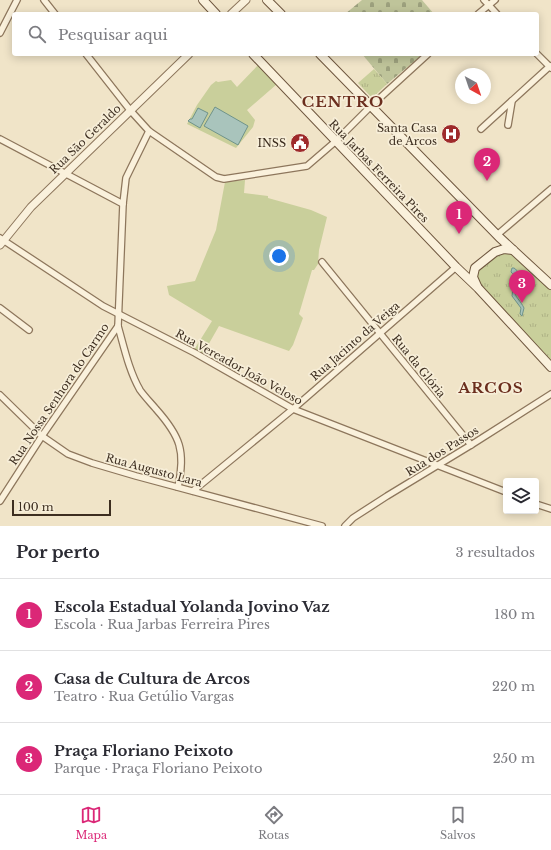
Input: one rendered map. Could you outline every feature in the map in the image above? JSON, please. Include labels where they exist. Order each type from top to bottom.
[{"type":"main road","points":[[203,0],[214,12]]},
{"type":"main road","points":[[268,0],[279,12]]},
{"type":"main road","name":"Rua Jarbas Ferreira Pires","points":[[255,56],[457,269],[478,288],[551,367]]},
{"type":"main road","points":[[322,56],[498,236],[551,285]]},
{"type":"main road","points":[[457,269],[466,270],[471,268],[496,247],[498,236]]},
{"type":"main road","points":[[478,288],[473,277],[475,268],[495,252],[504,249],[513,250]]},
{"type":"street","points":[[0,33],[17,0]]},
{"type":"street","points":[[44,0],[53,12]]},
{"type":"street","points":[[233,12],[246,0]]},
{"type":"street","points":[[484,0],[495,12]]},
{"type":"street","points":[[480,12],[495,0]]},
{"type":"street","points":[[88,56],[130,110],[149,131],[216,178],[224,179],[307,166],[336,141],[371,106],[426,56]]},
{"type":"street","name":"Rua São Geraldo","points":[[1,241],[31,207],[187,56]]},
{"type":"street","points":[[481,129],[550,67],[539,56]]},
{"type":"street","points":[[508,125],[512,101]]},
{"type":"street","name":"Rua Nossa Senhora do Carmo","points":[[0,501],[42,436],[118,326],[123,204],[126,178],[149,131]]},
{"type":"street","points":[[0,139],[123,204]]},
{"type":"street","points":[[498,236],[551,190]]},
{"type":"street","name":"Rua Vereador João Veloso","points":[[1,241],[103,306],[195,353],[293,409],[503,491]]},
{"type":"street","name":"Rua da Glória","points":[[322,262],[471,445]]},
{"type":"street","name":"Rua Jacinto da Veiga","points":[[193,491],[293,409],[380,333],[457,269]]},
{"type":"street","points":[[0,308],[29,330]]},
{"type":"street","points":[[118,326],[134,378],[141,391],[171,426],[178,440],[182,465],[178,487]]},
{"type":"street","name":"Rua dos Passos","points":[[345,526],[354,518],[551,394]]},
{"type":"street","name":"Rua Augusto Lara","points":[[0,395],[42,436],[68,454],[92,463],[322,526]]},
{"type":"street","points":[[539,505],[551,509]]},
{"type":"green space","points":[[362,0],[422,0],[432,12],[347,12]]},
{"type":"green space","points":[[364,56],[421,56],[387,84]]},
{"type":"green space","points":[[259,64],[277,84],[247,110],[255,120],[253,127],[236,148],[187,124],[197,105],[211,85],[216,81],[231,80],[237,87]]},
{"type":"green space","points":[[374,69],[387,84],[372,98],[358,83]]},
{"type":"green space","points":[[245,180],[244,193],[268,196],[268,198],[311,210],[327,217],[319,250],[318,264],[314,270],[312,270],[299,314],[303,318],[293,345],[289,351],[219,326],[203,354],[194,350],[212,321],[169,295],[167,286],[195,281],[216,230],[225,182]]},
{"type":"green space","points":[[509,250],[551,286],[551,366],[479,287],[475,274],[495,253]]},
{"type":"water","points":[[215,107],[248,126],[238,145],[204,126]]},
{"type":"water","points":[[198,108],[208,113],[200,128],[188,121],[192,119]]},
{"type":"water","points":[[512,268],[517,270],[521,282],[515,293],[524,308],[522,316],[520,314],[521,308],[512,296],[513,288],[519,282],[519,279],[511,272]]},
{"type":"place","name":"Santa Casa de Arcos","points":[[451,134]]},
{"type":"place","name":"INSS","points":[[300,143]]},
{"type":"place","name":"Casa de Cultura de Arcos","points":[[487,181]]},
{"type":"place","name":"Escola Estadual Yolanda Jovino Vaz","points":[[459,234]]},
{"type":"place","name":"Praça Floriano Peixoto","points":[[522,303]]},
{"type":"district","name":"CENTRO","points":[[343,101]]},
{"type":"district","name":"ARCOS","points":[[491,387]]}]
